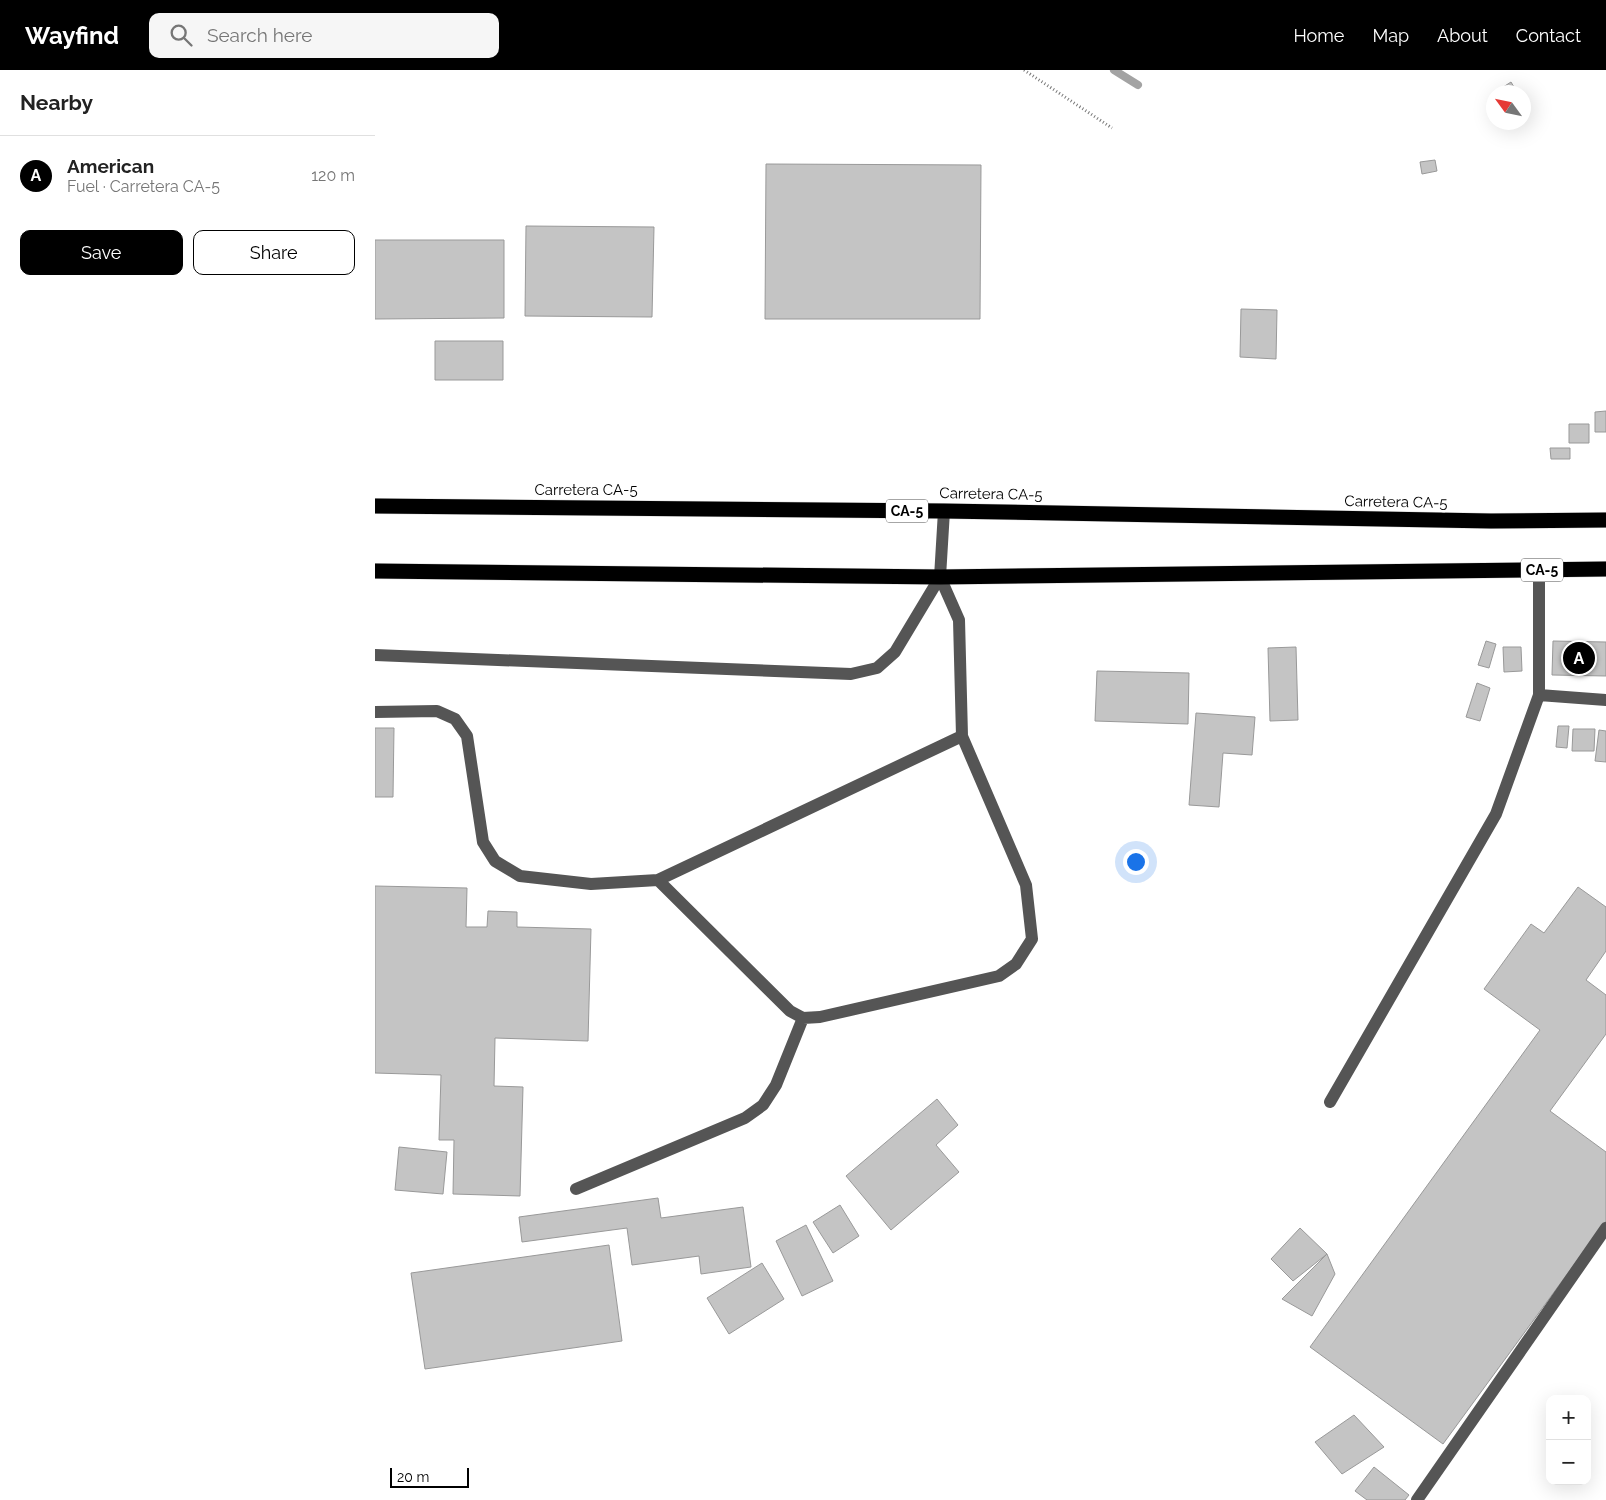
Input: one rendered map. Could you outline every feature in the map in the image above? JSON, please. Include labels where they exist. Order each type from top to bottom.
[{"type":"highway","name":"Carretera CA-5","points":[[375,506],[944,511],[1491,521],[1606,520]]},
{"type":"highway","name":"CA-5","points":[[375,571],[940,577],[1606,569]]},
{"type":"street","points":[[658,880],[789,1011],[803,1018],[820,1017],[999,976],[1017,964],[1031,939],[1025,885],[962,736],[959,620],[940,577],[944,511]]},
{"type":"street","points":[[1330,1102],[1496,814],[1539,695],[1539,570]]},
{"type":"street","points":[[375,655],[851,674],[877,668],[895,652],[940,577]]},
{"type":"street","points":[[1539,695],[1606,700]]},
{"type":"street","points":[[375,712],[437,711],[455,719],[467,736],[483,842],[495,861],[520,876],[591,884],[658,880],[962,736]]},
{"type":"street","points":[[577,1189],[745,1118],[763,1105],[776,1085],[803,1018]]},
{"type":"street","points":[[1417,1500],[1606,1228]]},
{"type":"path","points":[[1024,70],[1112,128]]},
{"type":"building","points":[[1435,160],[1437,171],[1422,174],[1420,162]]},
{"type":"building","points":[[766,164],[981,165],[980,319],[765,319]]},
{"type":"building","points":[[526,226],[654,227],[652,317],[525,316]]},
{"type":"building","points":[[375,240],[504,240],[504,318],[375,319]]},
{"type":"building","points":[[1241,309],[1277,310],[1276,359],[1240,357]]},
{"type":"building","points":[[435,341],[503,341],[503,380],[435,380]]},
{"type":"building","points":[[1606,411],[1606,432],[1595,432],[1595,412]]},
{"type":"building","points":[[1569,424],[1589,424],[1589,443],[1569,443]]},
{"type":"building","points":[[1550,448],[1570,448],[1570,459],[1551,459]]},
{"type":"building","points":[[1486,641],[1496,644],[1489,668],[1478,665]]},
{"type":"building","points":[[1553,641],[1606,642],[1606,676],[1552,675]]},
{"type":"building","points":[[1296,647],[1298,720],[1270,721],[1268,648]]},
{"type":"building","points":[[1503,647],[1521,647],[1522,671],[1504,672]]},
{"type":"building","points":[[1097,671],[1189,673],[1188,724],[1095,721]]},
{"type":"building","points":[[1477,683],[1490,688],[1480,721],[1466,717]]},
{"type":"building","points":[[1196,713],[1255,717],[1252,755],[1223,753],[1219,807],[1189,805]]},
{"type":"building","points":[[1558,726],[1569,726],[1567,748],[1556,747]]},
{"type":"building","points":[[375,728],[394,728],[393,797],[375,797]]},
{"type":"building","points":[[1573,729],[1595,729],[1594,751],[1572,751]]},
{"type":"building","points":[[1599,730],[1606,731],[1606,762],[1595,761]]},
{"type":"building","points":[[375,886],[467,888],[466,927],[487,927],[488,911],[517,912],[517,927],[591,929],[588,1041],[495,1038],[494,1086],[523,1087],[520,1196],[453,1194],[454,1140],[439,1140],[441,1075],[375,1073]]},
{"type":"building","points":[[1578,887],[1606,907],[1606,951],[1586,980],[1606,995],[1606,1034],[1550,1111],[1606,1152],[1606,1221],[1443,1444],[1310,1347],[1540,1030],[1484,989],[1531,924],[1544,933]]},
{"type":"building","points":[[937,1099],[958,1125],[936,1145],[959,1172],[891,1230],[846,1176]]},
{"type":"building","points":[[399,1147],[447,1152],[443,1194],[395,1190]]},
{"type":"building","points":[[658,1198],[661,1218],[743,1207],[751,1267],[701,1274],[699,1256],[632,1265],[627,1228],[522,1242],[519,1217]]},
{"type":"building","points":[[840,1205],[859,1236],[833,1253],[813,1222]]},
{"type":"building","points":[[806,1225],[833,1281],[802,1296],[776,1241]]},
{"type":"building","points":[[1300,1228],[1327,1254],[1293,1281],[1271,1259]]},
{"type":"building","points":[[609,1245],[622,1341],[425,1369],[411,1273]]},
{"type":"building","points":[[1327,1254],[1335,1274],[1312,1316],[1282,1299]]},
{"type":"building","points":[[762,1263],[784,1299],[729,1334],[707,1298]]},
{"type":"building","points":[[1354,1415],[1384,1447],[1342,1474],[1315,1442]]},
{"type":"building","points":[[1374,1467],[1409,1495],[1405,1500],[1367,1500],[1355,1491]]},
{"type":"waterway","points":[[1114,70],[1138,85]]},
{"type":"place","name":"American","points":[[1579,658]]}]
